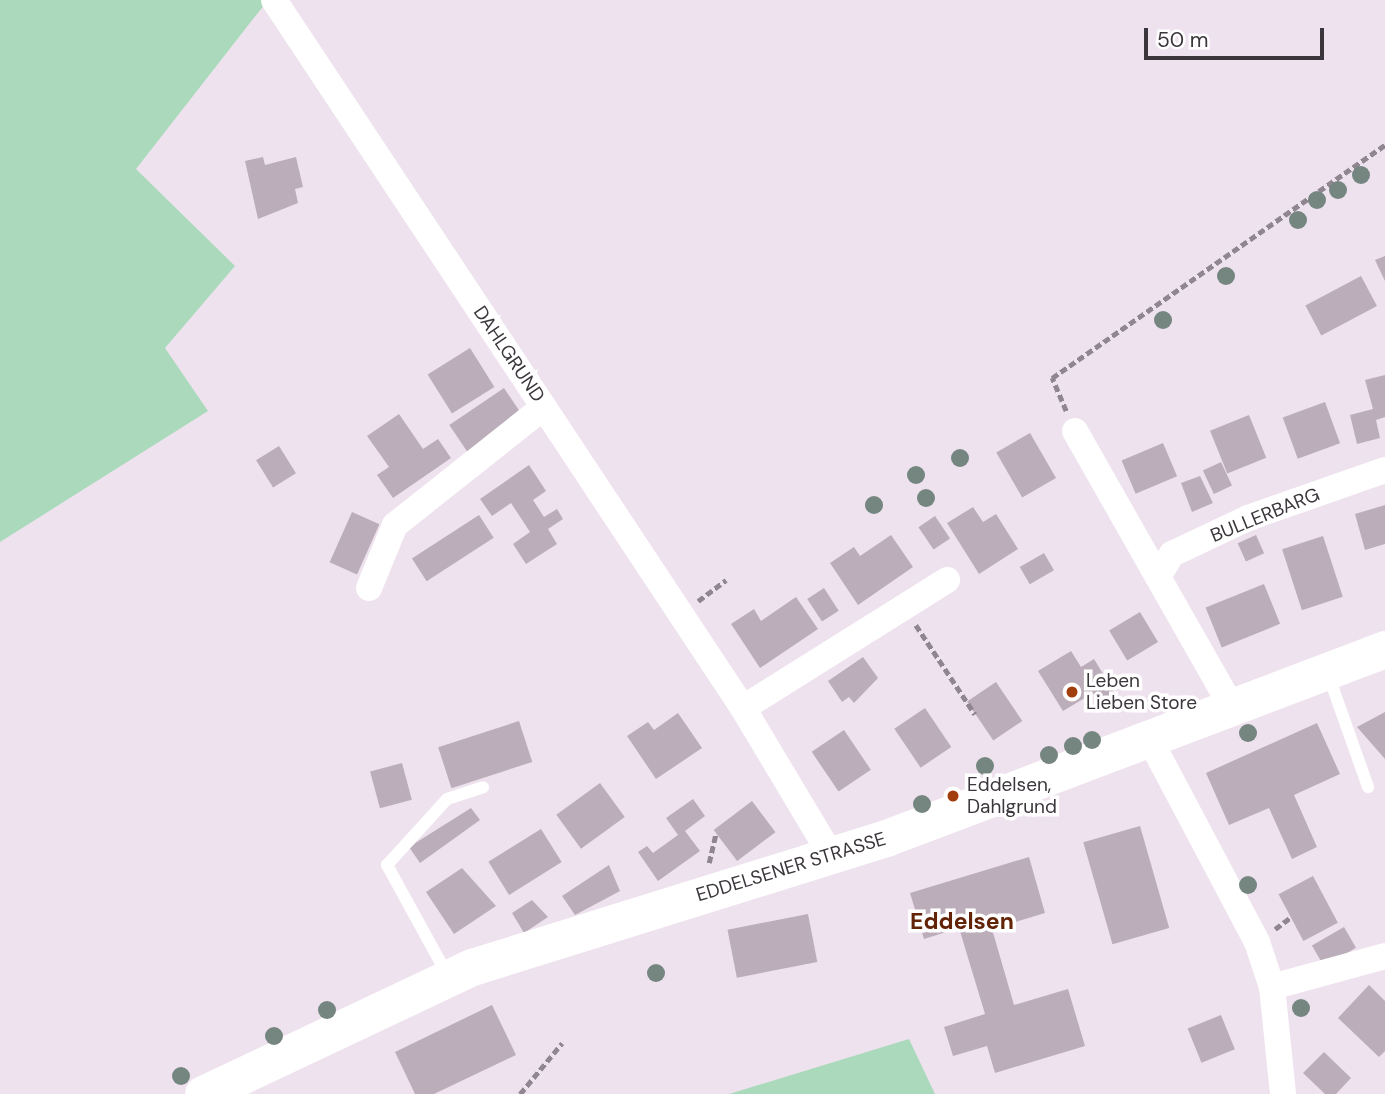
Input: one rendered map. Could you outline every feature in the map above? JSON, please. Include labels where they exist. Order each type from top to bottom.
[{"type":"street","name":"DAHLGRUND","points":[[274,0],[743,708],[831,855]]},
{"type":"street","points":[[369,588],[396,525],[544,407]]},
{"type":"street","points":[[1075,431],[1230,704]]},
{"type":"street","name":"BULLERBARG","points":[[1158,577],[1183,549],[1385,470]]},
{"type":"street","points":[[743,708],[947,580]]},
{"type":"street","name":"EDDELSENER STRASSE","points":[[202,1094],[449,977],[831,855],[1149,738],[1326,667],[1385,649]]},
{"type":"street","points":[[1149,738],[1257,942],[1272,987],[1283,1094]]},
{"type":"street","points":[[1272,987],[1385,956]]},
{"type":"lane","points":[[1326,667],[1368,787]]},
{"type":"lane","points":[[449,977],[387,865],[447,799],[483,787]]},
{"type":"path","points":[[1075,431],[1052,379],[1385,145]]},
{"type":"path","points":[[679,611],[723,588],[726,580]]},
{"type":"path","points":[[905,607],[975,714]]},
{"type":"path","points":[[520,1094],[562,1042]]},
{"type":"green space","points":[[0,0],[268,0],[136,169],[235,266],[165,348],[208,411],[0,542]]},
{"type":"green space","points":[[909,1039],[935,1094],[729,1094]]},
{"type":"building","points":[[263,157],[265,165],[296,157],[303,187],[295,189],[298,203],[258,219],[245,161]]},
{"type":"building","points":[[1385,256],[1385,281],[1375,260]]},
{"type":"building","points":[[1361,276],[1377,306],[1321,336],[1305,306]]},
{"type":"building","points":[[470,348],[494,387],[452,414],[428,374]]},
{"type":"building","points":[[1385,375],[1385,417],[1376,420],[1380,438],[1357,444],[1350,415],[1373,409],[1365,380]]},
{"type":"building","points":[[504,388],[522,415],[467,451],[449,425]]},
{"type":"building","points":[[1325,402],[1340,443],[1298,459],[1283,417]]},
{"type":"building","points":[[399,414],[423,449],[438,439],[451,458],[393,498],[377,475],[389,467],[367,436]]},
{"type":"building","points":[[1249,415],[1266,458],[1227,473],[1210,431]]},
{"type":"building","points":[[1030,433],[1056,478],[1022,498],[996,452]]},
{"type":"building","points":[[1163,443],[1177,476],[1136,494],[1122,461]]},
{"type":"building","points":[[279,446],[296,473],[273,487],[256,460]]},
{"type":"building","points":[[1221,462],[1232,486],[1214,494],[1203,470]]},
{"type":"building","points":[[529,465],[546,491],[533,500],[544,517],[557,509],[563,519],[548,529],[557,544],[526,564],[513,544],[530,532],[511,503],[492,516],[480,499]]},
{"type":"building","points":[[1200,476],[1213,503],[1192,512],[1181,483]]},
{"type":"building","points":[[1385,505],[1385,544],[1365,550],[1355,514]]},
{"type":"building","points":[[973,507],[983,522],[996,514],[1018,549],[979,574],[947,523]]},
{"type":"building","points":[[352,512],[379,524],[357,574],[330,562]]},
{"type":"building","points":[[479,515],[494,538],[427,581],[412,559]]},
{"type":"building","points":[[935,516],[950,538],[934,550],[918,527]]},
{"type":"building","points":[[891,535],[913,567],[858,605],[830,563],[854,547],[860,556]]},
{"type":"building","points":[[1256,535],[1264,553],[1246,561],[1238,543]]},
{"type":"building","points":[[1323,536],[1343,597],[1302,610],[1282,549]]},
{"type":"building","points":[[1044,553],[1054,570],[1030,584],[1020,567]]},
{"type":"building","points":[[1264,584],[1280,624],[1222,647],[1206,608]]},
{"type":"building","points":[[824,588],[839,611],[822,622],[807,599]]},
{"type":"building","points":[[796,597],[818,629],[760,668],[731,624],[754,609],[761,621]]},
{"type":"building","points":[[1140,612],[1158,642],[1127,661],[1109,631]]},
{"type":"building","points":[[1071,651],[1081,667],[1094,659],[1114,692],[1098,702],[1093,693],[1063,711],[1038,671]]},
{"type":"building","points":[[863,657],[878,678],[854,703],[849,697],[842,702],[828,681]]},
{"type":"building","points":[[996,682],[1022,721],[993,741],[967,702]]},
{"type":"building","points":[[925,708],[951,747],[921,768],[894,729]]},
{"type":"building","points":[[1385,712],[1385,759],[1357,727]]},
{"type":"building","points":[[678,713],[702,748],[656,779],[627,736],[648,722],[654,730]]},
{"type":"building","points":[[519,721],[532,762],[451,788],[438,747]]},
{"type":"building","points":[[1317,723],[1340,774],[1294,795],[1317,847],[1292,859],[1269,808],[1229,825],[1206,773]]},
{"type":"building","points":[[844,730],[871,770],[839,792],[812,752]]},
{"type":"building","points":[[402,763],[412,800],[380,808],[370,772]]},
{"type":"building","points":[[600,783],[625,817],[581,849],[556,815]]},
{"type":"building","points":[[693,799],[705,816],[685,831],[700,851],[658,881],[638,852],[647,846],[653,853],[678,835],[666,818]]},
{"type":"building","points":[[752,801],[775,832],[737,861],[714,830]]},
{"type":"building","points":[[471,808],[480,820],[420,863],[409,847]]},
{"type":"building","points":[[1140,826],[1169,928],[1113,944],[1083,842]]},
{"type":"building","points":[[541,829],[562,862],[509,895],[488,862]]},
{"type":"building","points":[[1029,857],[1045,913],[992,929],[1014,1005],[1068,989],[1085,1046],[995,1073],[987,1046],[953,1056],[944,1027],[985,1014],[959,928],[924,939],[910,893]]},
{"type":"building","points":[[609,865],[620,891],[575,915],[562,896]]},
{"type":"building","points":[[462,868],[496,906],[454,934],[426,892]]},
{"type":"building","points":[[1313,876],[1338,923],[1303,941],[1279,894]]},
{"type":"building","points":[[532,900],[548,917],[524,933],[512,913]]},
{"type":"building","points":[[808,914],[817,962],[737,978],[728,930]]},
{"type":"building","points":[[1344,927],[1356,948],[1324,966],[1312,945]]},
{"type":"building","points":[[1369,985],[1385,1001],[1385,1051],[1379,1057],[1338,1018]]},
{"type":"building","points":[[492,1005],[516,1055],[434,1094],[415,1094],[395,1052]]},
{"type":"building","points":[[1221,1015],[1235,1049],[1201,1063],[1188,1028]]},
{"type":"building","points":[[1324,1052],[1351,1078],[1336,1094],[1325,1094],[1303,1073]]},
{"type":"place","name":"Leben Lieben Store","points":[[1072,692]]},
{"type":"place","name":"Eddelsen, Dahlgrund","points":[[953,796]]},
{"type":"district","name":"Eddelsen","points":[[962,921]]}]
